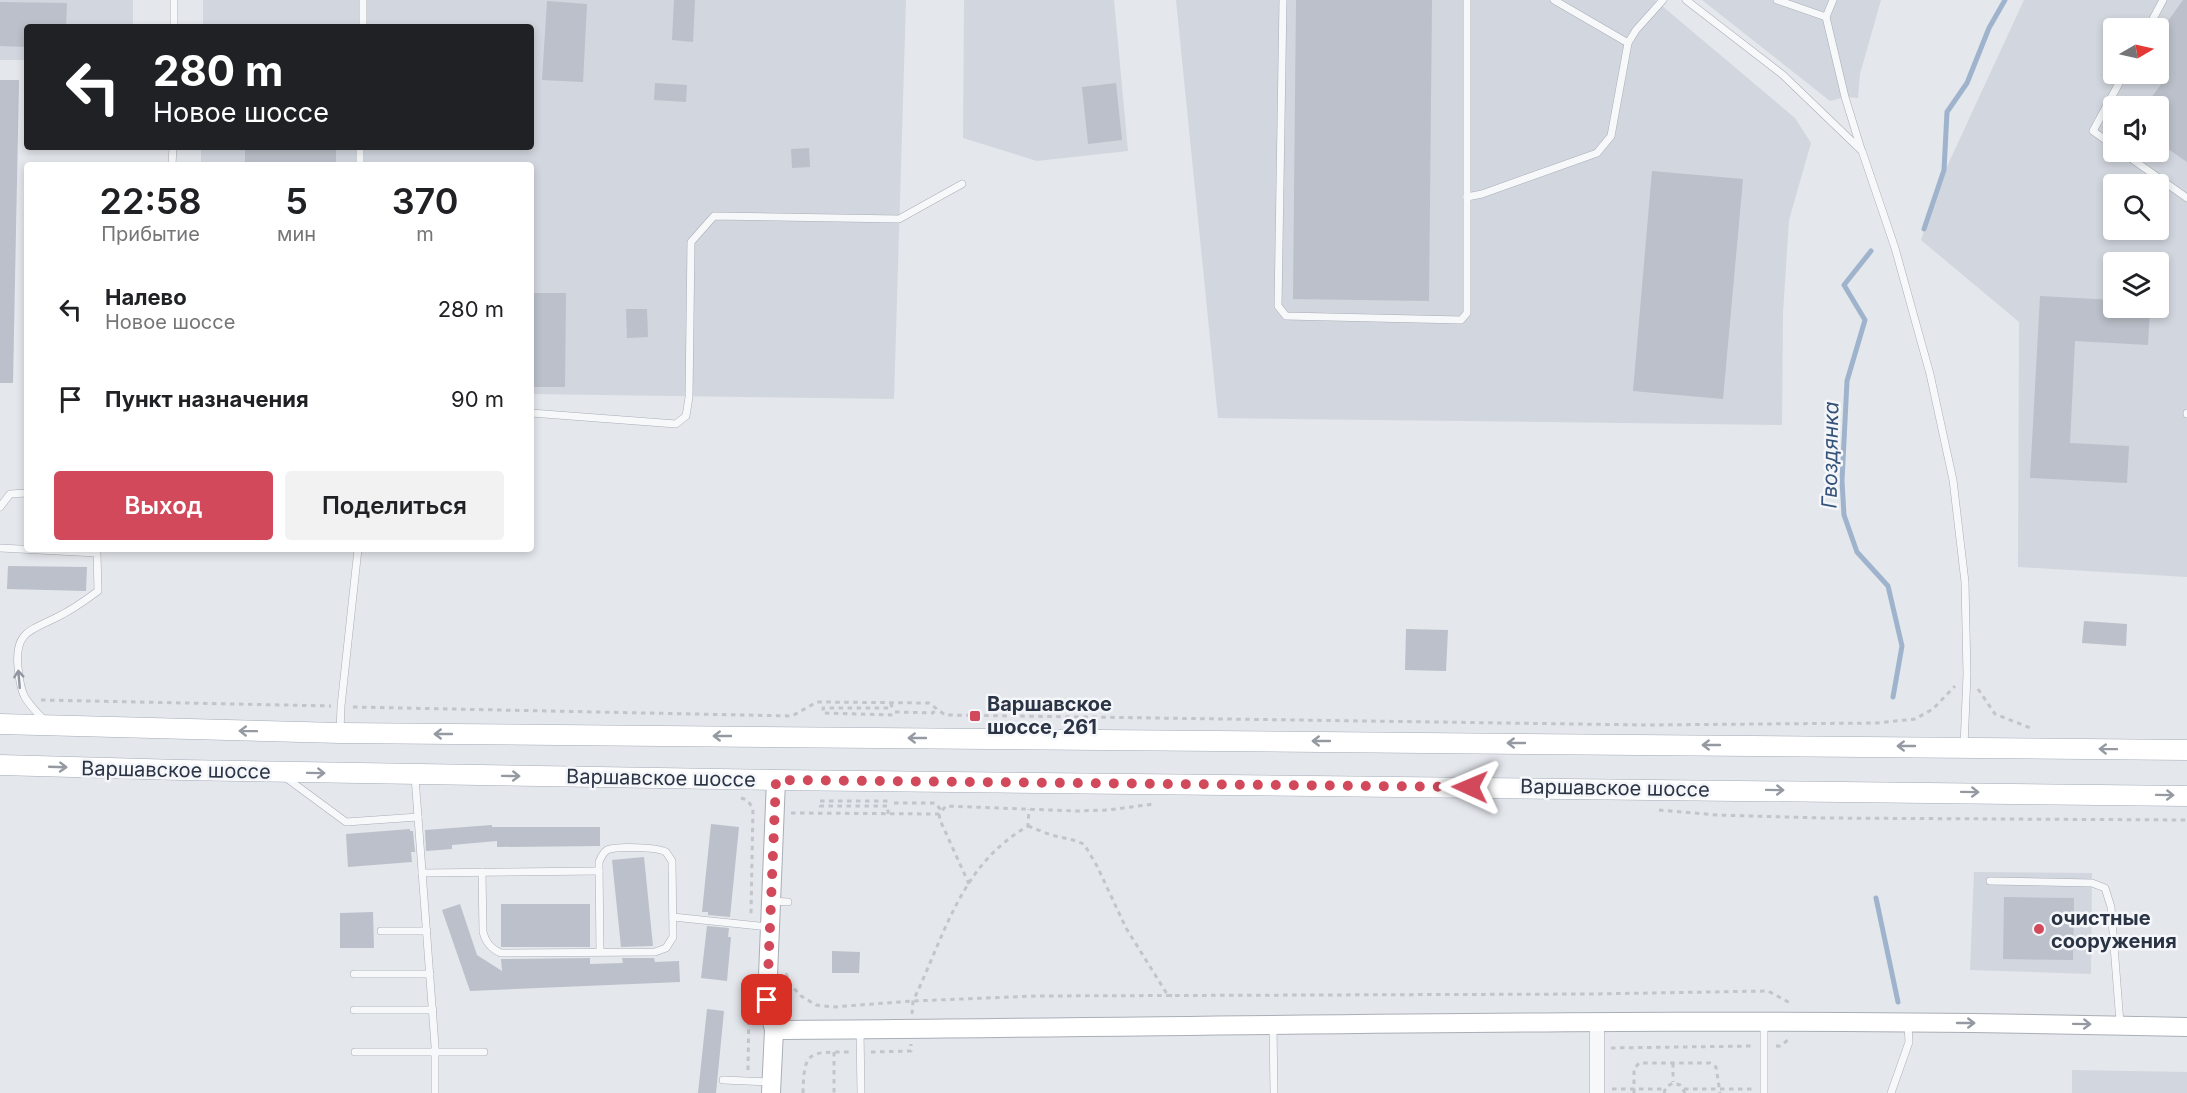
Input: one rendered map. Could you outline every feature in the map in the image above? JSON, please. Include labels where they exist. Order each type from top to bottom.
[{"type":"main road","name":"Варшавское шоссе","points":[[0,724],[340,733],[2187,750]]},
{"type":"main road","name":"Варшавское шоссе","points":[[0,765],[776,780],[2187,796]]},
{"type":"street","points":[[771,1088],[774,1030],[767,1000],[769,927],[779,902],[776,780]]},
{"type":"street","points":[[774,1030],[1764,1022],[2187,1027]]},
{"type":"street","points":[[1597,1023],[1597,1091]]},
{"type":"lane","points":[[174,0],[174,24]]},
{"type":"lane","points":[[363,0],[363,24]]},
{"type":"lane","points":[[1283,0],[1278,306],[1286,316],[1461,320],[1467,313],[1467,0]]},
{"type":"lane","points":[[1554,0],[1628,43]]},
{"type":"lane","points":[[1467,196],[1482,194],[1598,153],[1611,136],[1628,43],[1636,30],[1663,0]]},
{"type":"lane","points":[[1686,0],[1783,75],[1862,151]]},
{"type":"lane","points":[[1777,0],[1826,17]]},
{"type":"lane","points":[[1833,0],[1826,17],[1845,97],[1895,248],[1930,374],[1953,480],[1965,582],[1967,674],[1964,747]]},
{"type":"lane","points":[[2153,18],[2163,0]]},
{"type":"lane","points":[[2103,113],[2093,131],[2103,138]]},
{"type":"lane","points":[[2136,162],[2187,198]]},
{"type":"lane","points":[[534,413],[676,424],[686,416],[689,397],[691,242],[714,216],[899,219],[962,184]]},
{"type":"lane","points":[[0,507],[10,494],[24,493]]},
{"type":"lane","points":[[0,548],[24,549]]},
{"type":"lane","points":[[50,726],[24,699],[20,689],[17,651],[20,640],[31,629],[64,614],[98,591],[98,552]]},
{"type":"lane","points":[[340,733],[358,552]]},
{"type":"lane","points":[[278,772],[346,822],[418,817]]},
{"type":"lane","points":[[414,774],[433,1010],[435,1093]]},
{"type":"lane","points":[[482,872],[483,933],[485,941],[495,951],[501,953],[600,952],[661,951],[670,944],[673,937],[672,861],[666,852],[653,849],[607,850],[602,855],[599,862],[600,952]]},
{"type":"lane","points":[[422,873],[599,872]]},
{"type":"lane","points":[[1990,881],[2092,883],[2104,888],[2111,907],[2121,1025]]},
{"type":"lane","points":[[673,917],[769,927]]},
{"type":"lane","points":[[381,931],[427,931]]},
{"type":"lane","points":[[354,974],[430,974]]},
{"type":"lane","points":[[354,1010],[433,1010]]},
{"type":"lane","points":[[1764,1022],[1764,1091]]},
{"type":"lane","points":[[1891,1093],[1909,1042],[1908,1022]]},
{"type":"lane","points":[[1273,1026],[1274,1093]]},
{"type":"lane","points":[[860,1030],[861,1093]]},
{"type":"lane","points":[[354,1052],[484,1052]]},
{"type":"lane","points":[[723,1080],[771,1088]]},
{"type":"path","points":[[24,699],[792,716],[817,702],[929,703],[945,714],[1645,725],[1877,723],[1915,719],[1933,709],[1967,674],[1995,714],[2039,732]]},
{"type":"path","points":[[891,703],[892,708],[823,708],[822,713],[933,713],[936,708]]},
{"type":"path","points":[[888,814],[888,806],[820,806],[820,801],[935,804],[969,884]]},
{"type":"path","points":[[786,813],[940,812],[945,806],[1108,810],[1165,804]]},
{"type":"path","points":[[1028,826],[1029,809]]},
{"type":"path","points":[[1654,809],[1717,815],[1809,818],[2187,820]]},
{"type":"path","points":[[803,1093],[803,1066],[808,1058],[814,1055],[834,1052],[911,1051],[913,1000],[952,908],[994,850],[1028,826]]},
{"type":"path","points":[[1028,826],[1051,836],[1084,844],[1126,928],[1167,994],[1173,996]]},
{"type":"path","points":[[784,969],[789,984],[801,996],[816,1005],[833,1006],[913,1000],[1035,996],[1768,992],[1796,1006]]},
{"type":"path","points":[[834,1052],[834,1093]]},
{"type":"path","points":[[1634,1091],[1634,1069],[1637,1064],[1673,1063],[1713,1063],[1716,1067],[1720,1091]]},
{"type":"path","points":[[1597,1091],[1664,1091],[1673,1083],[1673,1063]]},
{"type":"path","points":[[1673,1083],[1680,1085],[1684,1091],[1764,1091]]},
{"type":"shaded area","points":[[0,0],[133,0],[133,24],[24,24],[24,60],[0,60]]},
{"type":"shaded area","points":[[203,0],[906,0],[894,399],[534,394],[534,162],[201,162],[201,150],[534,150],[534,24],[203,24]]},
{"type":"shaded area","points":[[964,0],[1114,0],[1128,151],[1037,161],[963,138]]},
{"type":"shaded area","points":[[1176,0],[1655,0],[1795,118],[1811,143],[1789,220],[1783,313],[1782,425],[1218,418]]},
{"type":"shaded area","points":[[1702,0],[1881,0],[1860,74],[1858,98],[1845,97],[1830,101]]},
{"type":"shaded area","points":[[2024,0],[2187,0],[2187,577],[2018,567],[2019,322],[1921,240],[1944,173]]},
{"type":"shaded area","points":[[1974,872],[2092,873],[2091,974],[1970,970]]},
{"type":"shaded area","points":[[2072,1070],[2187,1072],[2187,1093],[2072,1093]]},
{"type":"building","points":[[674,0],[695,0],[693,42],[672,40]]},
{"type":"building","points":[[1296,0],[1432,0],[1429,301],[1293,299]]},
{"type":"building","points":[[2183,0],[2187,0],[2187,162],[2169,150],[2169,96],[2152,96],[2161,84],[2169,84],[2169,20]]},
{"type":"building","points":[[547,1],[587,4],[583,82],[542,80]]},
{"type":"building","points":[[0,2],[67,3],[66,24],[24,24],[24,47],[0,46]]},
{"type":"building","points":[[0,80],[19,80],[13,383],[0,383]]},
{"type":"building","points":[[655,83],[687,85],[686,102],[654,100]]},
{"type":"building","points":[[1116,83],[1122,140],[1088,144],[1082,87]]},
{"type":"building","points":[[809,148],[810,167],[792,168],[791,149]]},
{"type":"building","points":[[245,150],[336,150],[336,162],[245,162]]},
{"type":"building","points":[[1652,171],[1743,179],[1723,399],[1633,391]]},
{"type":"building","points":[[534,293],[566,293],[565,387],[534,387]]},
{"type":"building","points":[[2040,296],[2103,299],[2103,318],[2149,318],[2148,345],[2075,341],[2070,443],[2129,446],[2127,483],[2030,478]]},
{"type":"building","points":[[626,309],[647,309],[648,337],[627,338]]},
{"type":"building","points":[[8,566],[87,567],[86,591],[7,589]]},
{"type":"building","points":[[2084,621],[2127,624],[2126,646],[2082,643]]},
{"type":"building","points":[[1406,629],[1448,630],[1446,671],[1405,670]]},
{"type":"building","points":[[711,824],[739,827],[730,917],[708,915],[708,912],[702,912]]},
{"type":"building","points":[[492,825],[492,827],[600,827],[600,846],[497,847],[497,841],[452,845],[452,849],[426,851],[425,830]]},
{"type":"building","points":[[410,829],[413,831],[415,852],[411,852],[412,862],[348,867],[346,834]]},
{"type":"building","points":[[644,857],[653,946],[621,947],[612,860]]},
{"type":"building","name":"очистные сооружения","points":[[2004,897],[2074,898],[2073,960],[2003,959]]},
{"type":"building","points":[[460,904],[477,955],[502,971],[501,959],[590,958],[590,964],[623,963],[622,958],[654,958],[655,962],[679,961],[680,982],[470,991],[442,910]]},
{"type":"building","points":[[501,904],[590,904],[590,947],[501,947]]},
{"type":"building","points":[[373,912],[374,948],[340,948],[340,913]]},
{"type":"building","points":[[707,926],[729,928],[728,937],[731,937],[727,981],[701,978]]},
{"type":"building","points":[[832,951],[860,952],[859,973],[832,973]]},
{"type":"building","points":[[707,1009],[724,1011],[716,1093],[698,1093]]},
{"type":"waterway","name":"Гвоздянка","points":[[1924,229],[1944,170],[1947,112],[1967,83],[1989,28],[2005,0]]},
{"type":"waterway","name":"Гвоздянка","points":[[1871,251],[1844,285],[1865,320],[1847,381],[1842,481],[1844,515],[1857,552],[1888,586],[1902,646],[1893,697]]},
{"type":"waterway","name":"Гвоздянка","points":[[1876,898],[1898,1002]]},
{"type":"place","name":"Варшавское шоссе, 261","points":[[975,716]]},
{"type":"place","name":"очистные сооружения","points":[[2039,929]]},
{"type":"route","points":[[767,1000],[776,780],[1470,787]]}]
